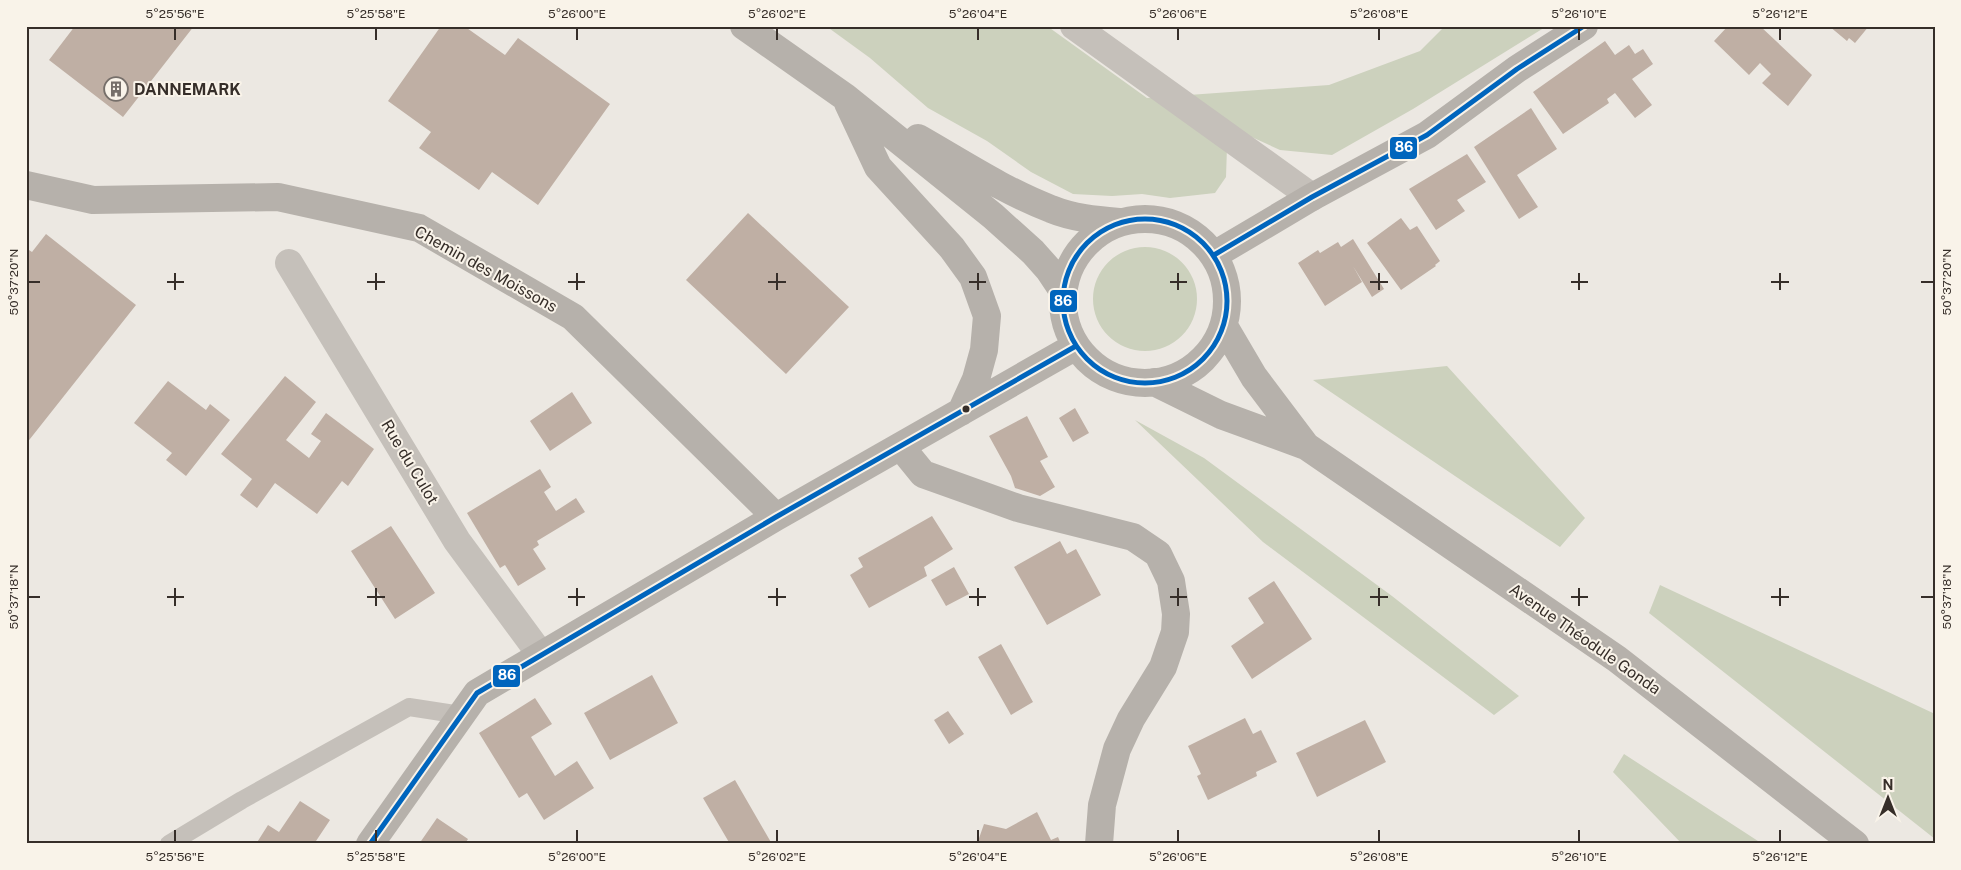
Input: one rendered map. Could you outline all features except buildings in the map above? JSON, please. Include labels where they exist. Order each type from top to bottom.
[{"type":"street","points":[[744,26],[845,97],[993,216],[1033,252],[1049,270],[1064,292]]},
{"type":"street","points":[[1074,26],[1312,197]]},
{"type":"street","points":[[1214,255],[1312,197],[1427,135],[1517,69],[1584,26]]},
{"type":"street","points":[[845,97],[1012,192],[1052,210],[1080,218],[1120,222],[1146,218],[1172,222],[1196,235],[1214,255],[1224,277],[1228,302],[1224,326],[1216,343],[1204,358],[1190,370],[1172,378],[1154,382],[1132,382],[1110,375],[1092,363],[1076,346],[1068,329],[1064,310],[1064,292],[1069,269],[1081,249],[1098,233],[1120,222]]},
{"type":"street","points":[[845,97],[878,167],[952,248],[973,277],[987,316],[984,350],[976,380],[961,412]]},
{"type":"street","name":"Chemin des Moissons","points":[[26,185],[94,200],[278,197],[419,228],[573,317],[776,517]]},
{"type":"street","name":"Rue du Culot","points":[[289,263],[457,541],[541,655]]},
{"type":"street","name":"Avenue Théodule Gonda","points":[[1224,326],[1254,377],[1306,446]]},
{"type":"street","points":[[370,844],[477,693],[776,517],[1076,346]]},
{"type":"street","name":"Avenue Théodule Gonda","points":[[1154,382],[1221,415],[1306,446],[1617,659],[1856,844]]},
{"type":"street","points":[[901,447],[923,474],[1018,508],[1133,537],[1158,554],[1172,581],[1176,614],[1175,632],[1163,667],[1131,719],[1117,749],[1102,805],[1099,844]]},
{"type":"lane","points":[[169,844],[250,795],[409,707],[461,715]]},
{"type":"green space","points":[[826,26],[1047,26],[1147,98],[1329,85],[1420,51],[1445,26],[1547,26],[1413,109],[1332,155],[1280,150],[1245,134],[1227,147],[1226,177],[1215,193],[1170,198],[1142,194],[1112,196],[1073,194],[1031,172],[987,141],[928,108],[870,58]]},
{"type":"green space","points":[[1145,247],[1165,251],[1182,262],[1193,279],[1197,299],[1193,319],[1182,336],[1165,347],[1145,351],[1125,347],[1108,336],[1097,319],[1093,299],[1097,279],[1108,262],[1125,251]]},
{"type":"green space","points":[[1447,366],[1585,518],[1560,547],[1313,380]]},
{"type":"green space","points":[[1135,420],[1204,458],[1392,596],[1519,696],[1494,715],[1263,542]]},
{"type":"green space","points":[[1660,585],[1935,714],[1935,839],[1649,613]]},
{"type":"green space","points":[[1624,754],[1761,844],[1682,844],[1613,772]]},
{"type":"transit line","name":"86","points":[[1214,255],[1312,197],[1427,135],[1517,69],[1584,26]]},
{"type":"transit line","name":"86","points":[[1145,219],[1176,225],[1203,243],[1221,270],[1227,301],[1221,332],[1203,359],[1176,377],[1145,383],[1114,377],[1087,359],[1069,332],[1063,301],[1069,270],[1087,243],[1114,225],[1145,219]]},
{"type":"transit line","name":"86","points":[[370,844],[477,693],[776,517],[1076,346]]},
{"type":"place","name":"DANNEMARK","points":[[116,89]]}]
